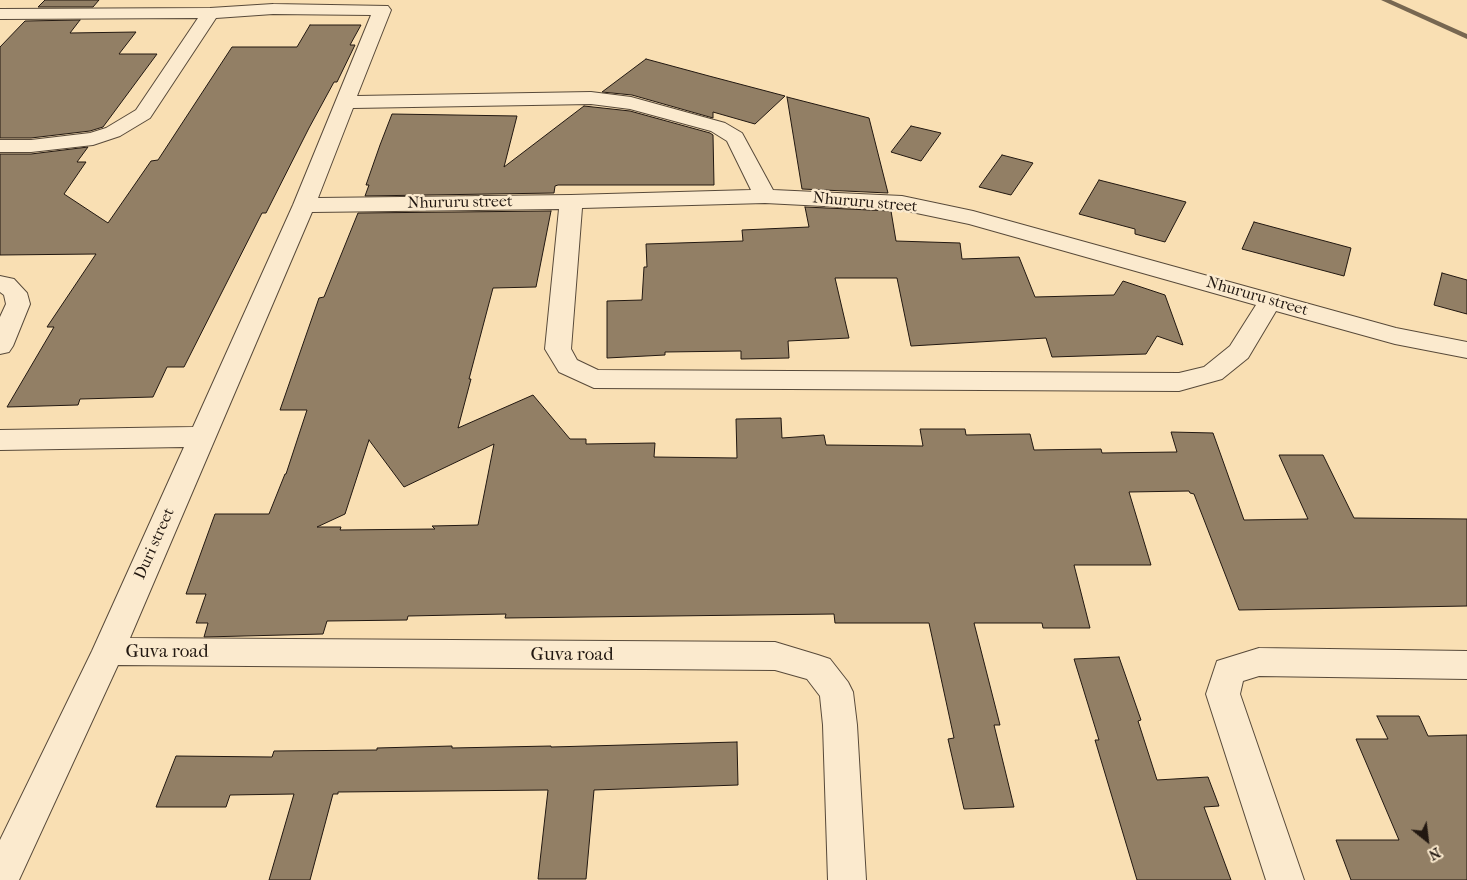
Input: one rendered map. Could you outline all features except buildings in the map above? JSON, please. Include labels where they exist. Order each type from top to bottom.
[{"type":"street","name":"Duri street","points":[[0,880],[108,651],[304,205],[382,10],[273,9],[210,12]]},
{"type":"street","points":[[0,14],[210,12]]},
{"type":"street","points":[[0,146],[30,146],[93,139],[113,132],[143,114],[210,12]]},
{"type":"street","points":[[345,102],[591,98],[631,103],[718,127],[735,137],[765,196]]},
{"type":"street","name":"Nhururu street","points":[[304,205],[571,202],[765,196],[902,203],[973,218],[1395,336],[1467,350]]},
{"type":"street","points":[[571,202],[558,349],[568,366],[594,379],[1178,382],[1213,373],[1238,352],[1270,301]]},
{"type":"street","points":[[0,283],[6,284],[15,293],[18,304],[0,346]]},
{"type":"street","points":[[0,440],[202,437]]},
{"type":"street","name":"Guva road","points":[[108,651],[775,656],[818,669],[836,692],[840,725],[847,880]]},
{"type":"street","points":[[1285,880],[1223,694],[1230,671],[1259,662],[1467,664]]},
{"type":"waterway","points":[[1385,0],[1467,37]]}]
